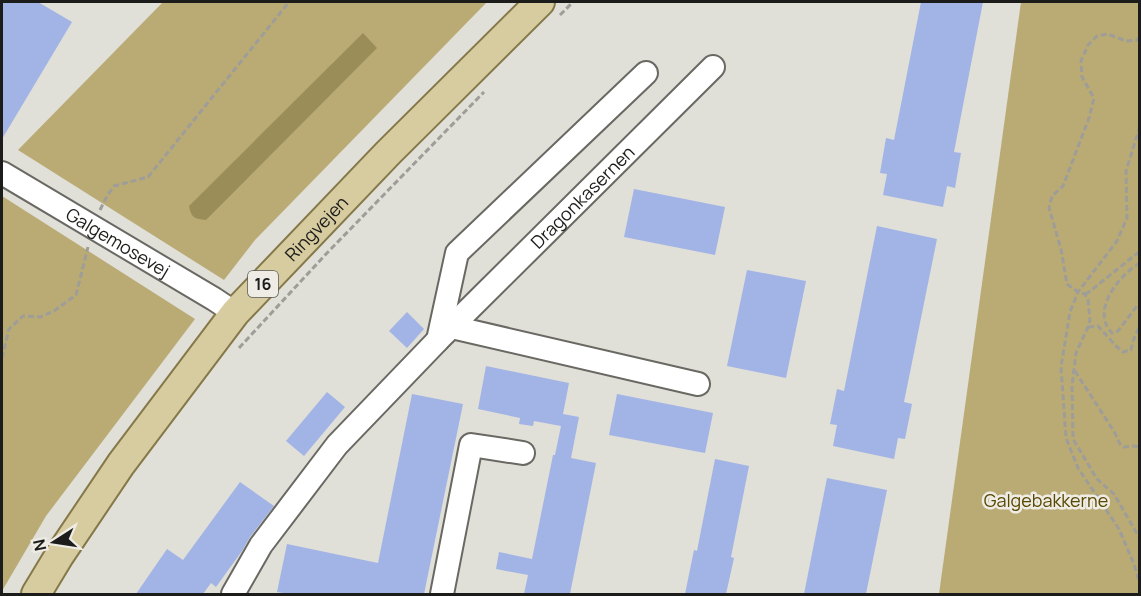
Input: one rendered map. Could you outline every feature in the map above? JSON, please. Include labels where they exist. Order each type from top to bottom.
[{"type":"main road","name":"Ringvejen","points":[[36,594],[121,464],[235,313],[372,170],[548,9]]},
{"type":"street","name":"Dragonkasernen","points":[[233,594],[261,545],[337,446],[445,334],[713,67]]},
{"type":"street","points":[[646,73],[457,253],[445,334],[698,384]]},
{"type":"street","name":"Galgemosevej","points":[[2,173],[235,313]]},
{"type":"street","points":[[442,594],[471,444],[523,453]]},
{"type":"path","points":[[2,357],[9,329],[23,316],[40,317],[54,311],[76,295],[92,227],[114,186],[148,177],[289,2]]},
{"type":"path","points":[[548,9],[573,2]]},
{"type":"path","points":[[1140,37],[1137,40],[1126,41],[1108,34],[1097,36],[1088,45],[1081,61],[1082,76],[1094,98],[1089,118],[1063,186],[1052,196],[1049,208],[1061,249],[1067,284],[1078,292],[1086,294],[1140,251]]},
{"type":"path","points":[[234,354],[327,253],[487,89]]},
{"type":"path","points":[[1140,126],[1126,171],[1127,218],[1117,242],[1078,292],[1070,312],[1061,367],[1066,438],[1078,468],[1119,529],[1140,584]]},
{"type":"path","points":[[1140,263],[1133,267],[1109,296],[1104,310],[1105,322],[1112,333],[1118,331],[1140,302]]},
{"type":"path","points":[[1086,294],[1090,320],[1076,353],[1072,386],[1073,439],[1097,479],[1114,494],[1140,539]]},
{"type":"path","points":[[1088,327],[1098,326],[1123,352],[1131,350],[1132,341],[1140,326]]},
{"type":"path","points":[[1074,369],[1120,444],[1124,447],[1140,448]]},
{"type":"green space","points":[[163,2],[487,2],[255,240],[224,280],[18,150]]},
{"type":"green space","name":"Galgebakkerne","points":[[1021,2],[1139,2],[1139,594],[939,594]]},
{"type":"green space","points":[[2,196],[195,319],[46,516],[2,591]]},
{"type":"shaded area","points":[[363,33],[377,48],[206,220],[194,217],[189,206]]},
{"type":"building","points":[[2,2],[38,2],[72,22],[2,139]]},
{"type":"building","points":[[921,2],[983,2],[954,152],[961,153],[955,188],[947,186],[943,207],[883,195],[887,174],[880,173],[886,138],[894,140]]},
{"type":"building","points":[[634,189],[725,207],[715,255],[624,237]]},
{"type":"building","points":[[877,226],[937,239],[904,402],[912,404],[905,439],[898,438],[894,459],[833,446],[837,425],[830,424],[837,389],[844,391]]},
{"type":"building","points":[[747,270],[806,281],[786,378],[727,366]]},
{"type":"building","points":[[407,312],[424,329],[407,348],[389,331]]},
{"type":"building","points":[[486,366],[569,383],[563,414],[579,417],[571,458],[596,463],[570,594],[524,594],[528,575],[496,569],[499,552],[532,559],[561,426],[534,421],[533,426],[519,424],[520,418],[478,409]]},
{"type":"building","points":[[327,392],[345,407],[304,456],[286,441]]},
{"type":"building","points":[[412,394],[463,404],[424,594],[289,594],[277,592],[287,544],[378,563]]},
{"type":"building","points":[[617,394],[713,413],[705,453],[609,435]]},
{"type":"building","points":[[715,459],[749,466],[726,594],[685,594],[694,550],[697,551]]},
{"type":"building","points":[[827,478],[887,490],[866,594],[804,594]]},
{"type":"building","points":[[240,482],[274,506],[216,587],[211,583],[203,594],[136,594],[167,549],[183,560]]}]
